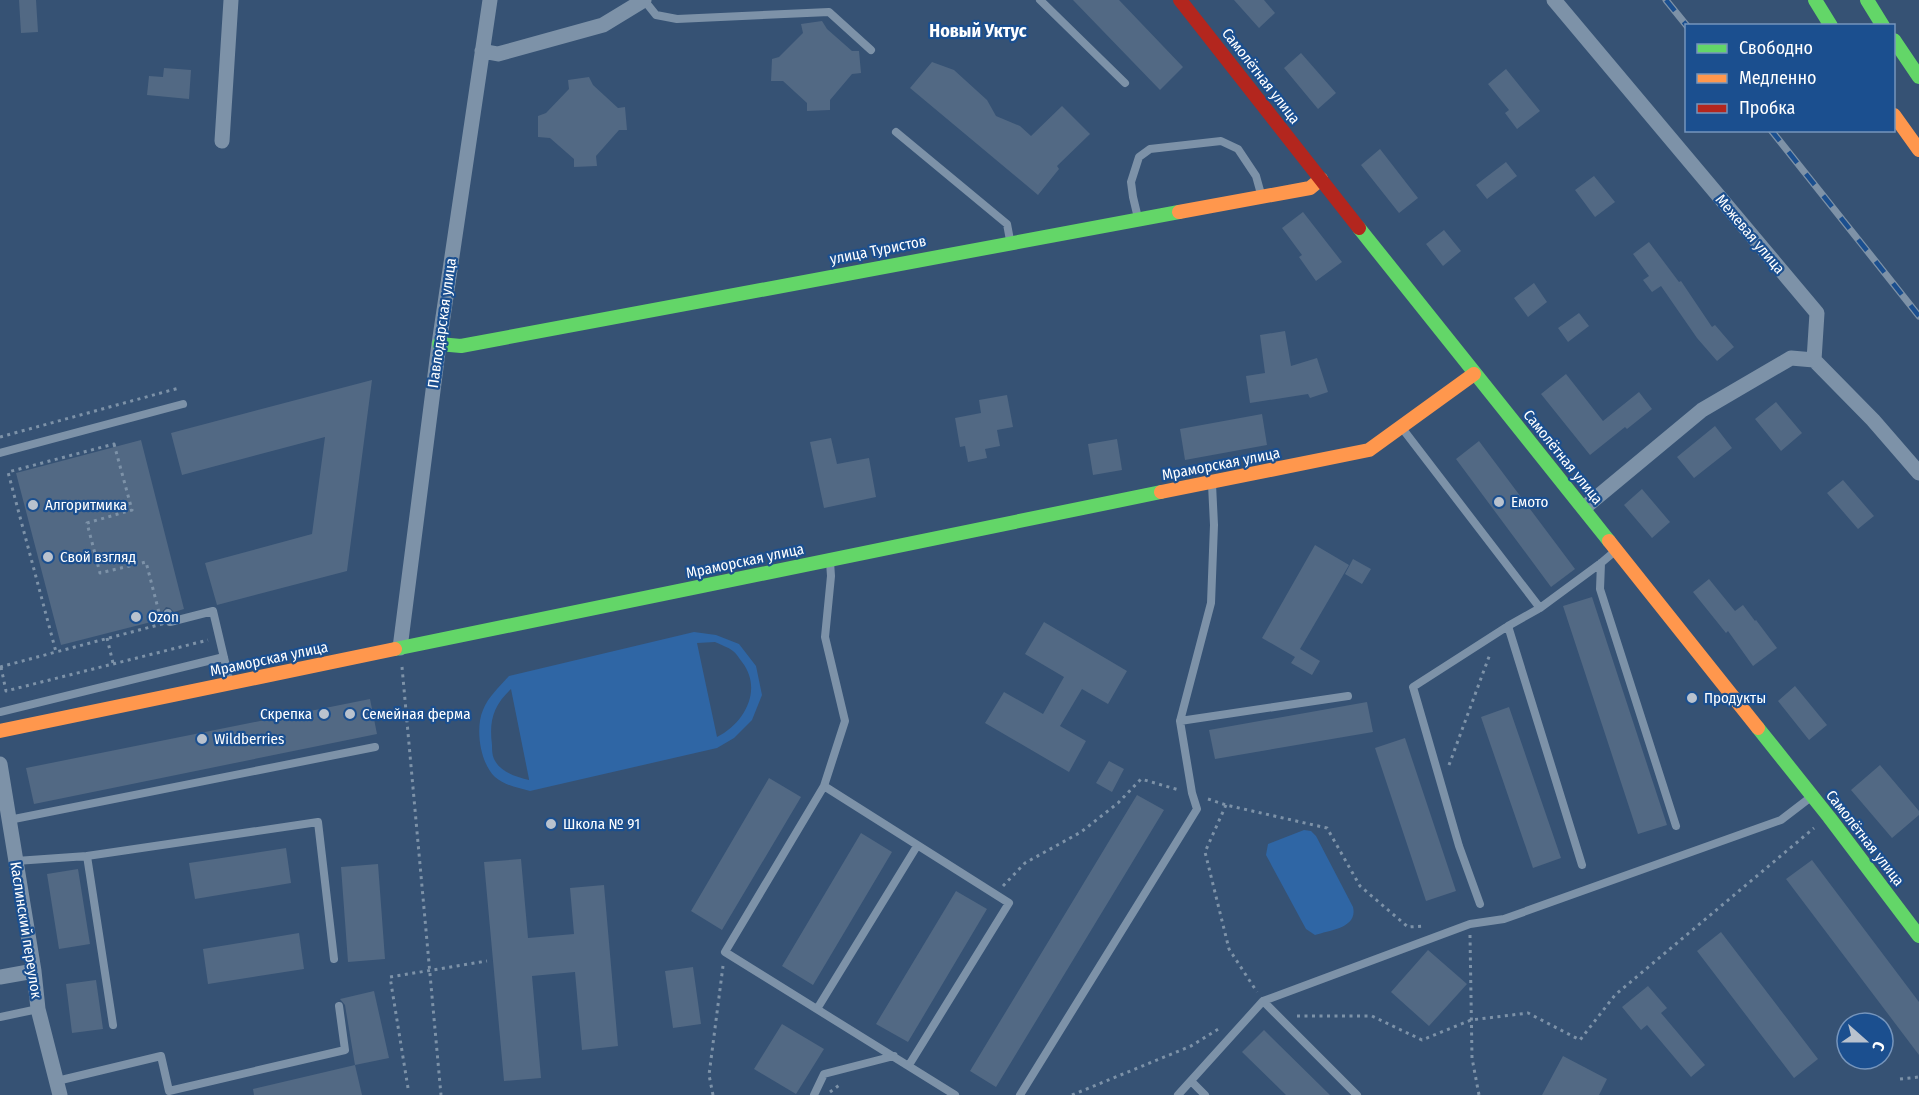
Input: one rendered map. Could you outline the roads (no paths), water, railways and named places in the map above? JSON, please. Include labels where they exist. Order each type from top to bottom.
[{"type":"street","points":[[222,141],[231,0]]},
{"type":"street","name":"Павлодарская улица","points":[[400,648],[439,344],[490,0]]},
{"type":"street","points":[[482,51],[498,54],[603,25],[644,0]]},
{"type":"street","name":"Самолётная улица","points":[[1180,0],[1474,374],[1584,508],[1812,796],[1919,936]]},
{"type":"street","name":"Межевая улица","points":[[1554,0],[1816,313],[1814,360]]},
{"type":"street","points":[[1815,0],[1830,24]]},
{"type":"street","points":[[1867,0],[1882,24]]},
{"type":"street","points":[[1895,43],[1919,77]]},
{"type":"street","points":[[1895,118],[1919,150]]},
{"type":"street","name":"улица Туристов","points":[[439,344],[461,346],[1310,188],[1321,179]]},
{"type":"street","points":[[1584,508],[1702,410],[1791,358],[1814,360],[1873,420],[1919,473]]},
{"type":"street","name":"Мраморская улица","points":[[0,731],[1369,450],[1474,374]]},
{"type":"street","name":"Каслинский переулок","points":[[0,764],[34,970],[38,1009],[58,1088]]},
{"type":"street","points":[[0,977],[34,970]]},
{"type":"lane","points":[[644,0],[656,15],[677,19],[829,12],[871,50]]},
{"type":"lane","points":[[1040,0],[1125,83]]},
{"type":"lane","points":[[896,132],[1007,224],[1010,242]]},
{"type":"lane","points":[[1138,219],[1131,182],[1139,158],[1150,149],[1221,141],[1238,149],[1256,176],[1261,196]]},
{"type":"lane","points":[[0,453],[183,404]]},
{"type":"lane","points":[[1401,426],[1540,608]]},
{"type":"lane","points":[[1020,1095],[1197,809],[1192,793],[1180,721],[1211,603],[1214,525],[1212,482]]},
{"type":"lane","points":[[1480,904],[1459,846],[1413,687],[1540,608],[1616,551]]},
{"type":"lane","points":[[830,560],[831,576],[825,637],[845,721],[824,786],[725,952],[955,1095]]},
{"type":"lane","points":[[1601,563],[1600,589],[1676,826]]},
{"type":"lane","points":[[168,613],[170,622],[213,611],[231,684]]},
{"type":"lane","points":[[1508,626],[1582,865]]},
{"type":"lane","points":[[0,712],[224,657]]},
{"type":"lane","points":[[1180,721],[1348,696]]},
{"type":"lane","points":[[9,820],[375,747]]},
{"type":"lane","points":[[824,786],[1009,903],[909,1065]]},
{"type":"lane","points":[[1178,1095],[1263,1000],[1470,924],[1504,919],[1781,820],[1812,796]]},
{"type":"lane","points":[[15,861],[87,856],[318,822],[334,959]]},
{"type":"lane","points":[[818,1009],[917,846]]},
{"type":"lane","points":[[87,856],[113,1025]]},
{"type":"lane","points":[[1263,1000],[1357,1095]]},
{"type":"lane","points":[[58,1088],[161,1056],[169,1091],[345,1050],[339,1006]]},
{"type":"lane","points":[[0,1017],[38,1009]]},
{"type":"lane","points":[[814,1095],[824,1074],[894,1056]]},
{"type":"lane","points":[[1191,1081],[1204,1095]]},
{"type":"railway","points":[[1666,0],[1685,24]]},
{"type":"railway","points":[[1773,132],[1919,316]]},
{"type":"place","name":"Емото","points":[[1499,502]]},
{"type":"place","name":"Алгоритмика","points":[[33,505]]},
{"type":"place","name":"Свой взгляд","points":[[48,557]]},
{"type":"place","name":"Ozon","points":[[136,617]]},
{"type":"place","name":"Продукты","points":[[1692,698]]},
{"type":"place","name":"Скрепка","points":[[324,714]]},
{"type":"place","name":"Семейная ферма","points":[[350,714]]},
{"type":"place","name":"Wildberries","points":[[202,739]]},
{"type":"place","name":"Школа № 91","points":[[551,824]]},
{"type":"district","name":"Новый Уктус","points":[[978,31]]}]
